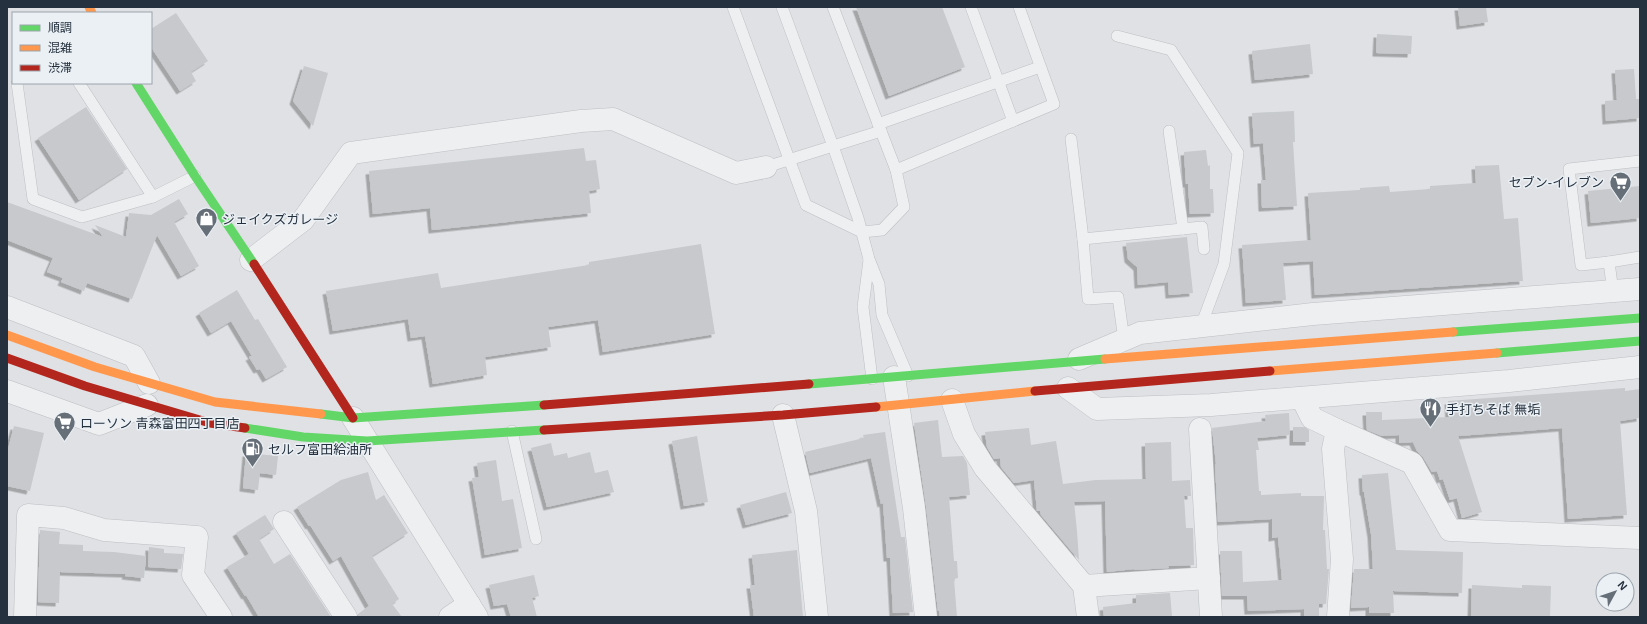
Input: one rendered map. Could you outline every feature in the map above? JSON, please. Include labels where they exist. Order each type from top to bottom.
[{"type":"street","points":[[137,84],[367,441],[473,610],[450,617]]},
{"type":"street","points":[[251,260],[303,220],[352,153],[573,122],[613,119],[736,173],[766,167]]},
{"type":"street","points":[[1076,361],[1140,333],[1313,314],[1640,289]]},
{"type":"street","points":[[7,307],[134,356],[149,383]]},
{"type":"street","points":[[7,335],[95,367],[215,402],[352,418],[567,404],[1076,361],[1640,318]]},
{"type":"street","points":[[7,358],[85,386],[210,423],[303,438],[367,441],[512,431],[783,416],[1068,388],[1640,342]]},
{"type":"street","points":[[1068,388],[1097,409],[1211,405],[1509,381],[1640,367]]},
{"type":"street","points":[[901,376],[898,405],[914,508],[926,617]]},
{"type":"street","points":[[7,391],[99,424],[147,405]]},
{"type":"street","points":[[1302,398],[1312,418],[1412,463],[1450,530],[1640,538]]},
{"type":"street","points":[[952,400],[964,434],[985,468],[1084,586],[1088,617]]},
{"type":"street","points":[[783,416],[806,511],[817,617]]},
{"type":"street","points":[[1200,429],[1211,617]]},
{"type":"street","points":[[1337,430],[1333,449],[1342,559],[1338,617]]},
{"type":"street","points":[[25,617],[28,515],[64,518],[104,530],[197,537],[193,575],[221,617]]},
{"type":"street","points":[[284,522],[346,617]]},
{"type":"street","points":[[1084,586],[1209,578]]},
{"type":"lane","points":[[733,7],[806,205],[862,232],[882,230],[904,208],[896,170],[833,7]]},
{"type":"lane","points":[[782,7],[833,146],[879,284],[882,315],[901,376]]},
{"type":"lane","points":[[971,7],[1013,121]]},
{"type":"lane","points":[[896,170],[1054,104],[1019,7]]},
{"type":"lane","points":[[1117,36],[1171,50],[1238,153],[1224,264],[1201,326]]},
{"type":"lane","points":[[766,167],[833,146],[1040,67]]},
{"type":"lane","points":[[17,84],[33,199],[82,217],[153,197],[195,176]]},
{"type":"lane","points":[[80,84],[153,197]]},
{"type":"lane","points":[[1169,131],[1183,229]]},
{"type":"lane","points":[[1071,139],[1083,239],[1088,300],[1118,297],[1124,340]]},
{"type":"lane","points":[[1640,161],[1570,169],[1581,265],[1640,257]]},
{"type":"lane","points":[[1083,239],[1202,227],[1204,249]]},
{"type":"lane","points":[[870,259],[863,307],[872,378]]},
{"type":"lane","points":[[1610,262],[1613,292]]},
{"type":"lane","points":[[512,431],[536,539]]},
{"type":"building","points":[[856,7],[942,7],[965,67],[889,96]]},
{"type":"building","points":[[1458,7],[1486,7],[1488,22],[1460,26]]},
{"type":"building","points":[[176,13],[208,61],[191,72],[196,81],[180,91],[152,49],[152,28]]},
{"type":"building","points":[[1377,34],[1412,36],[1411,54],[1376,53]]},
{"type":"building","points":[[1310,44],[1313,74],[1255,80],[1252,51]]},
{"type":"building","points":[[304,66],[328,73],[313,126],[293,101]]},
{"type":"building","points":[[1634,69],[1636,99],[1640,99],[1640,118],[1606,121],[1605,101],[1617,100],[1615,70]]},
{"type":"building","points":[[86,107],[127,169],[79,200],[38,138]]},
{"type":"building","points":[[1294,111],[1295,142],[1293,142],[1297,206],[1262,208],[1261,180],[1266,180],[1263,143],[1254,144],[1252,113]]},
{"type":"building","points":[[584,148],[586,161],[596,160],[600,189],[589,191],[591,213],[432,230],[430,208],[373,214],[369,171]]},
{"type":"building","points":[[1206,150],[1208,166],[1210,165],[1210,189],[1213,189],[1214,213],[1190,214],[1184,152]]},
{"type":"building","points":[[1499,165],[1504,219],[1518,218],[1523,281],[1315,295],[1313,261],[1283,263],[1286,300],[1246,303],[1242,245],[1311,240],[1308,193],[1360,190],[1360,188],[1389,186],[1390,192],[1430,189],[1430,186],[1476,183],[1475,166]]},
{"type":"building","points":[[1640,186],[1640,218],[1591,223],[1588,191]]},
{"type":"building","points":[[179,199],[188,214],[174,222],[199,266],[181,276],[157,235],[132,299],[87,283],[84,291],[61,282],[63,278],[47,272],[53,258],[7,240],[7,202],[103,237],[95,225],[126,237],[129,213],[151,215]]},
{"type":"building","points":[[1187,237],[1193,293],[1169,295],[1168,282],[1138,285],[1137,267],[1128,259],[1126,243]]},
{"type":"building","points":[[701,244],[715,334],[603,352],[598,320],[548,327],[551,347],[485,357],[487,375],[433,384],[425,336],[411,338],[408,319],[333,331],[326,291],[438,273],[441,288],[589,265],[589,262]]},
{"type":"building","points":[[237,290],[255,320],[258,319],[287,367],[266,379],[260,369],[257,370],[249,357],[252,356],[231,321],[211,333],[199,313]]},
{"type":"building","points":[[1625,388],[1625,391],[1640,389],[1640,418],[1620,421],[1627,515],[1568,519],[1562,428],[1458,436],[1482,512],[1462,518],[1457,498],[1450,500],[1443,479],[1440,480],[1437,471],[1432,472],[1423,457],[1417,451],[1413,442],[1399,443],[1399,435],[1382,436],[1367,430],[1366,412],[1382,412],[1382,420],[1449,417],[1448,401]]},
{"type":"building","points":[[1289,413],[1290,435],[1257,438],[1259,450],[1256,450],[1259,491],[1261,491],[1261,495],[1301,493],[1301,496],[1324,496],[1323,530],[1325,530],[1327,569],[1329,569],[1326,604],[1319,604],[1319,617],[1304,617],[1304,609],[1248,611],[1247,596],[1222,596],[1220,551],[1242,551],[1243,582],[1282,580],[1278,537],[1272,538],[1272,519],[1218,522],[1216,464],[1212,428],[1266,421],[1265,415]]},
{"type":"building","points":[[938,420],[942,457],[963,456],[967,463],[970,495],[949,497],[954,561],[957,561],[958,578],[954,579],[957,617],[940,617],[938,611],[926,506],[914,423]]},
{"type":"building","points":[[14,426],[44,433],[30,491],[7,486],[7,453]]},
{"type":"building","points":[[1293,427],[1305,427],[1309,430],[1309,442],[1293,442]]},
{"type":"building","points":[[1029,428],[1031,445],[1056,441],[1063,484],[1096,480],[1146,479],[1145,443],[1171,442],[1172,481],[1190,480],[1191,496],[1184,496],[1186,528],[1193,528],[1194,565],[1107,572],[1105,501],[1074,502],[1079,560],[1041,515],[1040,511],[1037,511],[1034,480],[1014,483],[1001,467],[1000,458],[994,459],[987,447],[985,432]]},
{"type":"building","points":[[885,432],[901,537],[905,537],[913,612],[893,613],[890,558],[887,558],[883,503],[881,504],[871,458],[810,473],[805,452],[864,438],[863,435]]},
{"type":"building","points":[[697,436],[708,502],[684,506],[672,441]]},
{"type":"building","points":[[551,443],[554,456],[567,453],[568,458],[590,452],[595,473],[608,470],[614,492],[547,507],[531,448]]},
{"type":"building","points":[[246,453],[278,456],[276,475],[260,473],[258,490],[243,488]]},
{"type":"building","points":[[496,460],[502,501],[513,499],[522,548],[485,555],[472,478],[479,477],[477,463]]},
{"type":"building","points":[[368,472],[376,500],[384,495],[408,533],[372,556],[399,599],[392,604],[402,617],[358,617],[358,614],[369,606],[341,556],[333,561],[297,507],[341,480]]},
{"type":"building","points":[[1388,473],[1396,550],[1463,552],[1462,593],[1393,591],[1394,613],[1369,613],[1369,607],[1351,608],[1354,569],[1373,569],[1371,534],[1363,492],[1362,475]]},
{"type":"building","points":[[786,492],[792,513],[746,525],[740,505]]},
{"type":"building","points":[[265,515],[274,529],[259,539],[274,564],[290,554],[331,617],[259,617],[246,595],[245,596],[227,567],[249,554],[236,533]]},
{"type":"building","points":[[40,530],[60,532],[59,544],[83,545],[83,551],[114,552],[146,556],[144,578],[125,576],[126,574],[60,572],[59,603],[38,602]]},
{"type":"building","points":[[149,547],[164,549],[164,553],[183,554],[181,569],[148,567]]},
{"type":"building","points":[[797,550],[803,617],[754,617],[750,585],[755,585],[752,555]]},
{"type":"building","points":[[534,575],[539,596],[532,598],[537,617],[511,617],[507,604],[494,606],[489,585]]},
{"type":"building","points":[[1472,585],[1522,588],[1522,585],[1551,586],[1550,617],[1471,617]]},
{"type":"building","points":[[1170,593],[1172,616],[1104,617],[1103,607],[1136,603],[1136,595]]},
{"type":"traffic: fast","points":[[137,84],[195,176],[254,264]]},
{"type":"traffic: fast","points":[[1453,332],[1640,318]]},
{"type":"traffic: fast","points":[[1497,353],[1640,341]]},
{"type":"traffic: fast","points":[[809,384],[1105,359]]},
{"type":"traffic: fast","points":[[321,414],[353,418],[544,405]]},
{"type":"traffic: fast","points":[[245,428],[303,437],[367,441],[544,430]]},
{"type":"traffic: slow","points":[[89,7],[92,12]]},
{"type":"traffic: slow","points":[[1105,359],[1453,332]]},
{"type":"traffic: slow","points":[[7,335],[95,367],[215,402],[321,414]]},
{"type":"traffic: slow","points":[[1270,371],[1497,353]]},
{"type":"traffic: slow","points":[[876,407],[1035,391]]},
{"type":"traffic: jam","points":[[254,264],[353,418]]},
{"type":"traffic: jam","points":[[7,358],[85,386],[210,423],[245,428]]},
{"type":"traffic: jam","points":[[1035,391],[1270,371]]},
{"type":"traffic: jam","points":[[544,405],[809,384]]},
{"type":"traffic: jam","points":[[544,430],[783,415],[876,407]]},
{"type":"place","name":"セブン-イレブン","points":[[1620,202]]},
{"type":"place","name":"ジェイクズガレージ","points":[[206,238]]},
{"type":"place","name":"手打ちそば 無垢","points":[[1430,428]]},
{"type":"place","name":"ローソン 青森富田四丁目店","points":[[64,442]]},
{"type":"place","name":"セルフ富田給油所","points":[[253,468]]}]
